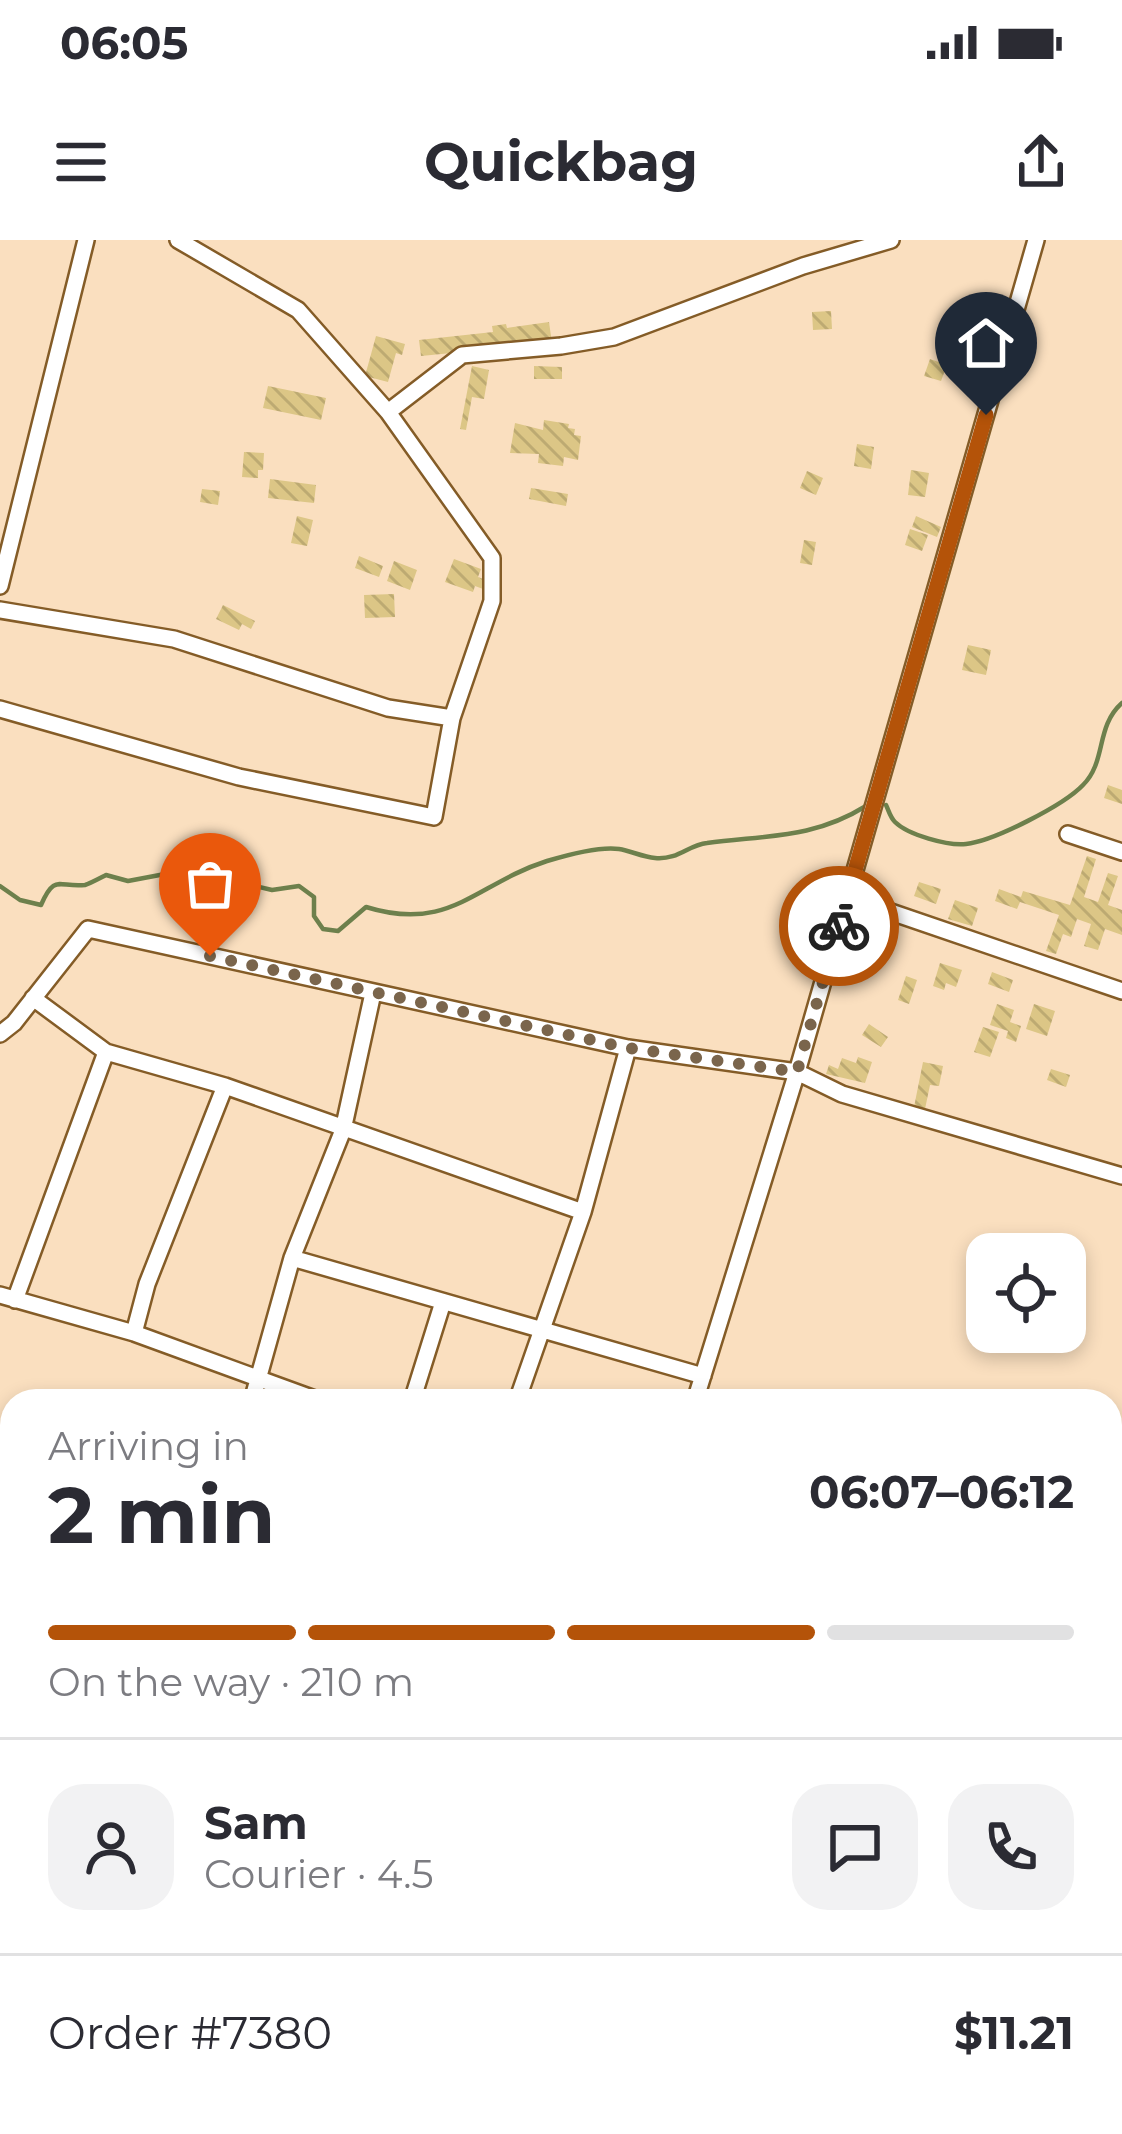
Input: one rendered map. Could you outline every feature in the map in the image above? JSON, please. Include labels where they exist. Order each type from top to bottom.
[{"type":"street","points":[[0,586],[86,240]]},
{"type":"street","points":[[0,710],[239,777],[434,818],[452,718],[492,601],[492,558],[388,412],[298,310],[178,240]]},
{"type":"street","points":[[388,412],[462,355],[614,337],[802,266],[891,240]]},
{"type":"street","points":[[699,1389],[797,1072],[1036,240]]},
{"type":"street","points":[[0,610],[175,639],[388,707],[452,718]]},
{"type":"street","points":[[1068,834],[1122,852]]},
{"type":"street","points":[[847,897],[1122,991]]},
{"type":"street","points":[[0,1034],[88,928],[628,1048],[797,1072],[842,1094],[1122,1176]]},
{"type":"street","points":[[255,1389],[292,1258],[343,1130],[373,993]]},
{"type":"street","points":[[33,998],[106,1052],[225,1086],[584,1212]]},
{"type":"street","points":[[521,1389],[584,1212],[628,1048]]},
{"type":"street","points":[[106,1052],[8,1297],[134,1334],[285,1389]]},
{"type":"street","points":[[134,1334],[147,1284],[225,1086]]},
{"type":"street","points":[[292,1258],[703,1376]]},
{"type":"street","points":[[416,1389],[443,1302]]},
{"type":"building","points":[[831,311],[832,329],[813,330],[812,312]]},
{"type":"building","points":[[549,322],[552,343],[421,356],[419,340],[493,332],[492,326],[506,324],[507,328]]},
{"type":"building","points":[[376,336],[405,344],[402,355],[396,353],[388,382],[365,376]]},
{"type":"building","points":[[930,359],[947,365],[941,381],[924,376]]},
{"type":"building","points":[[472,366],[489,370],[484,399],[472,397],[466,430],[460,429]]},
{"type":"building","points":[[534,366],[562,367],[562,379],[534,379]]},
{"type":"building","points":[[268,386],[326,398],[321,420],[263,408]]},
{"type":"building","points":[[544,420],[569,424],[574,435],[581,436],[578,460],[564,457],[563,466],[538,463],[539,454],[510,453],[515,423],[543,430]]},
{"type":"building","points":[[857,444],[874,447],[871,469],[854,466]]},
{"type":"building","points":[[244,452],[264,453],[258,478],[242,477]]},
{"type":"building","points":[[911,470],[929,473],[925,497],[908,495]]},
{"type":"building","points":[[807,471],[823,478],[816,495],[800,488]]},
{"type":"building","points":[[270,479],[316,485],[314,503],[268,498]]},
{"type":"building","points":[[531,488],[568,494],[566,506],[529,499]]},
{"type":"building","points":[[202,489],[220,491],[218,505],[200,502]]},
{"type":"building","points":[[297,516],[313,520],[307,546],[291,543]]},
{"type":"building","points":[[916,516],[941,527],[937,537],[912,527]]},
{"type":"building","points":[[910,529],[928,535],[922,551],[905,545]]},
{"type":"building","points":[[804,540],[816,542],[812,565],[800,563]]},
{"type":"building","points":[[359,556],[383,566],[379,577],[355,568]]},
{"type":"building","points":[[454,559],[481,569],[478,577],[486,580],[483,589],[475,586],[473,592],[445,582]]},
{"type":"building","points":[[394,561],[417,570],[410,590],[387,581]]},
{"type":"building","points":[[394,594],[395,617],[365,618],[364,595]]},
{"type":"building","points":[[223,605],[255,621],[251,629],[242,624],[239,630],[216,619]]},
{"type":"building","points":[[968,645],[991,650],[986,675],[962,670]]},
{"type":"building","points":[[1108,785],[1122,790],[1122,804],[1104,798]]},
{"type":"building","points":[[1087,856],[1096,859],[1084,897],[1098,902],[1108,873],[1118,876],[1108,905],[1122,910],[1122,935],[1105,929],[1098,950],[1084,946],[1091,924],[1077,919],[1071,937],[1063,934],[1056,954],[1046,951],[1059,915],[1020,902],[1017,909],[995,901],[999,889],[1070,905]]},
{"type":"building","points":[[919,882],[941,889],[936,904],[914,896]]},
{"type":"building","points":[[955,900],[978,908],[972,926],[948,919]]},
{"type":"building","points":[[940,963],[962,970],[956,987],[933,986]]},
{"type":"building","points":[[992,972],[1013,980],[1009,992],[988,984]]},
{"type":"building","points":[[906,976],[917,980],[909,1004],[898,1000]]},
{"type":"building","points":[[997,1004],[1014,1010],[1010,1022],[1021,1026],[1016,1042],[1006,1038],[1008,1031],[990,1025]]},
{"type":"building","points":[[1034,1004],[1055,1011],[1047,1036],[1026,1029]]},
{"type":"building","points":[[869,1024],[888,1037],[881,1047],[862,1035]]},
{"type":"building","points":[[983,1027],[999,1032],[990,1057],[974,1052]]},
{"type":"building","points":[[858,1057],[872,1062],[865,1083],[826,1074],[829,1065],[838,1069],[842,1058],[856,1063]]},
{"type":"building","points":[[923,1062],[943,1066],[939,1086],[930,1085],[925,1109],[914,1107]]},
{"type":"building","points":[[1051,1069],[1070,1075],[1066,1087],[1047,1080]]},
{"type":"waterway","points":[[886,805],[901,827],[939,841],[966,844],[1010,829],[1083,785],[1095,765],[1108,723],[1122,703]]},
{"type":"waterway","points":[[0,886],[20,900],[41,905],[58,884],[85,885],[106,875],[128,881],[202,867],[230,880],[272,890],[299,886],[314,897],[314,916],[323,929],[338,931],[366,907],[395,913],[441,910],[522,871],[573,854],[611,848],[663,858],[707,843],[808,830],[866,806]]},
{"type":"way so far","points":[[210,956],[628,1048],[797,1072],[839,926]]},
{"type":"route","points":[[839,926],[986,415]]}]
